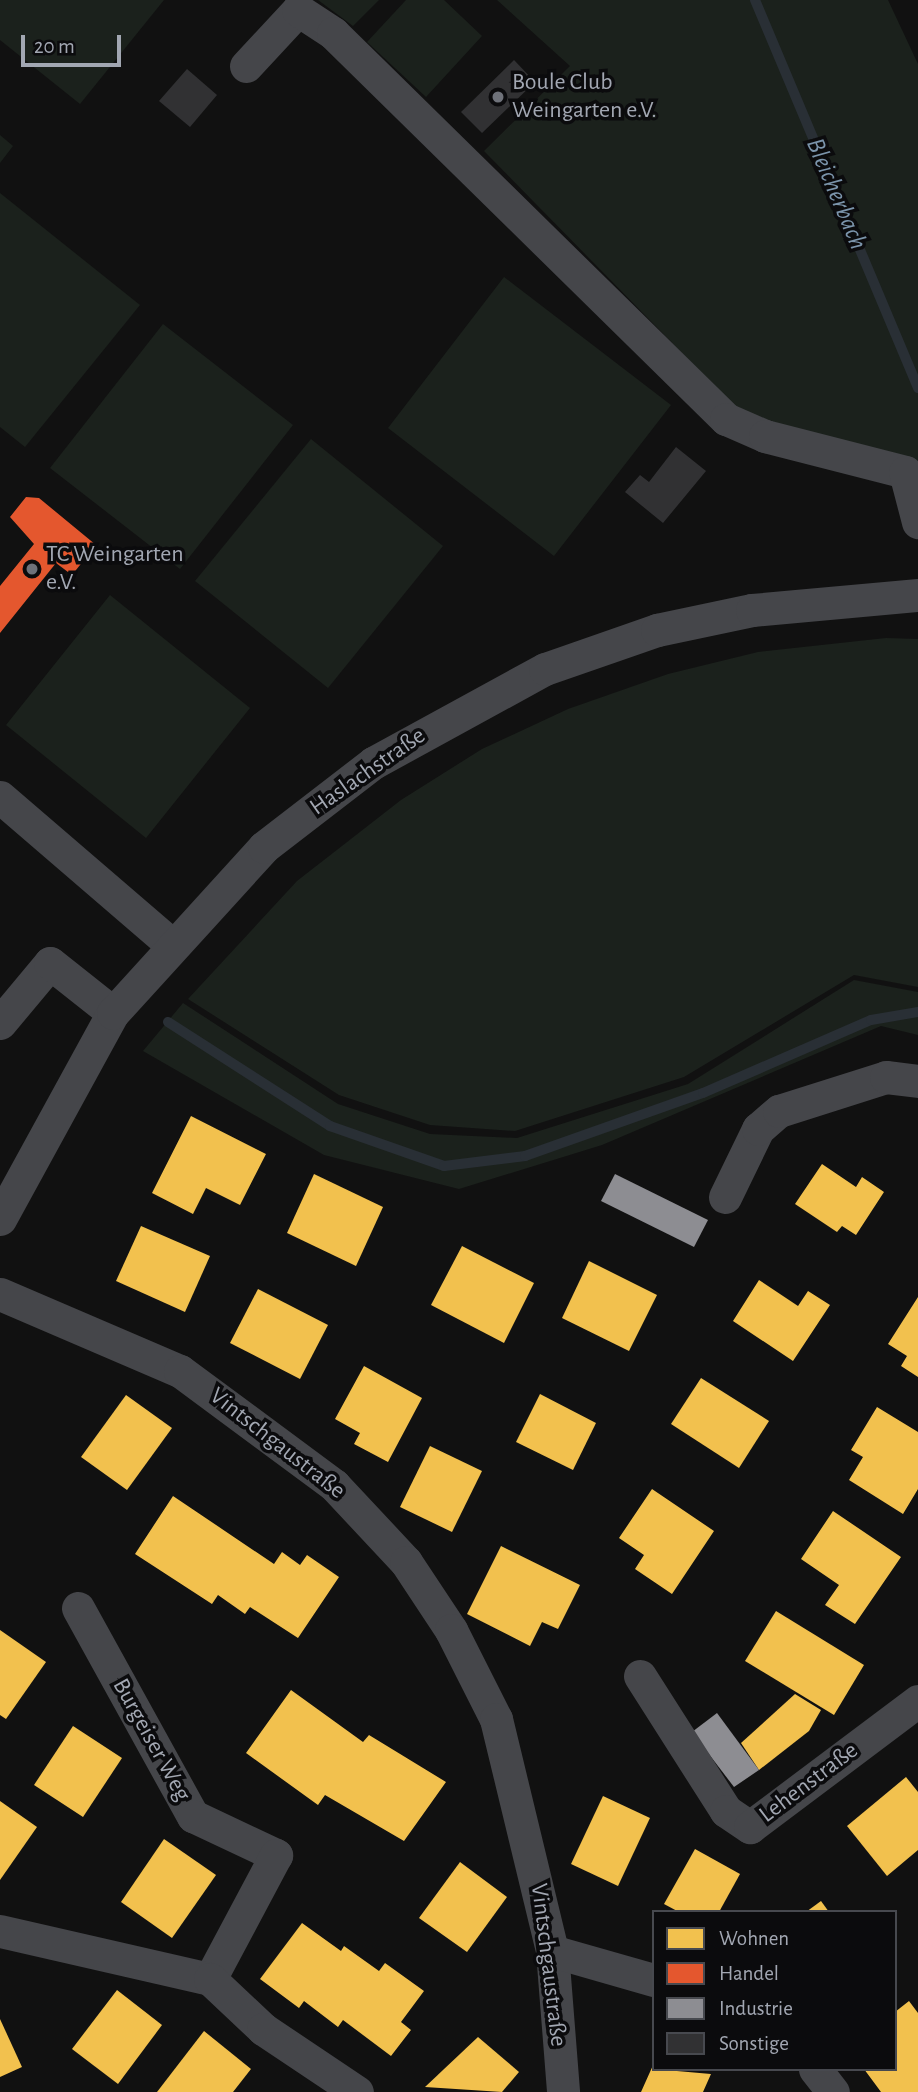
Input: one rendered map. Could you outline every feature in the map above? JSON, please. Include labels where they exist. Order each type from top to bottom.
[{"type":"street","points":[[246,66],[298,10],[333,33],[726,419],[765,436],[905,472],[918,522]]},
{"type":"street","name":"Haslachstraße","points":[[0,1219],[10,1167],[113,1013],[171,944],[264,847],[373,763],[545,669],[657,631],[752,610],[918,595]]},
{"type":"street","points":[[0,797],[171,944]]},
{"type":"street","points":[[0,1023],[50,963],[113,1013]]},
{"type":"street","points":[[725,1197],[758,1129],[779,1111],[887,1077],[918,1081]]},
{"type":"street","name":"Vintschgaustraße","points":[[0,1294],[100,1333],[220,1397],[334,1485],[406,1562],[451,1630],[496,1719],[552,1951],[563,2092]]},
{"type":"street","name":"Burgeiser Weg","points":[[78,1608],[193,1816],[276,1855],[210,1979]]},
{"type":"street","name":"Lehenstraße","points":[[640,1676],[726,1811],[750,1827],[918,1701]]},
{"type":"street","points":[[0,1931],[210,1979],[263,2029],[357,2092]]},
{"type":"street","points":[[552,1951],[652,1979]]},
{"type":"street","points":[[817,2071],[833,2092]]},
{"type":"shaded area","points":[[0,0],[164,0],[80,104],[0,40]]},
{"type":"shaded area","points":[[318,0],[379,0],[353,26]]},
{"type":"shaded area","points":[[406,0],[444,0],[482,36],[426,97],[367,42]]},
{"type":"shaded area","points":[[497,0],[888,0],[918,64],[918,475],[736,408],[484,151],[570,66]]},
{"type":"shaded area","points":[[0,135],[13,146],[0,163]]},
{"type":"shaded area","points":[[0,193],[140,305],[25,447],[0,427]]},
{"type":"shaded area","points":[[504,277],[671,405],[554,556],[388,428]]},
{"type":"shaded area","points":[[163,324],[293,425],[180,569],[50,468]]},
{"type":"shaded area","points":[[311,439],[443,546],[328,688],[195,581]]},
{"type":"shaded area","points":[[110,595],[250,708],[146,838],[6,725]]},
{"type":"shaded area","points":[[886,638],[918,639],[918,987],[854,975],[684,1077],[515,1131],[430,1125],[339,1095],[188,999],[297,881],[401,800],[482,749],[568,709],[668,674],[758,652]]},
{"type":"shaded area","points":[[854,980],[918,992],[918,1035],[881,1026],[602,1145],[459,1189],[324,1155],[143,1051],[183,1003],[338,1104],[430,1134],[517,1138],[688,1084]]},
{"type":"building: Wohnen","points":[[191,1116],[266,1154],[240,1205],[206,1188],[193,1214],[152,1193]]},
{"type":"building: Wohnen","points":[[822,1164],[856,1187],[862,1177],[884,1192],[856,1235],[842,1226],[837,1232],[795,1204]]},
{"type":"building: Wohnen","points":[[314,1174],[383,1207],[356,1266],[287,1233]]},
{"type":"building: Wohnen","points":[[141,1226],[210,1256],[185,1312],[116,1281]]},
{"type":"building: Wohnen","points":[[462,1246],[534,1283],[504,1343],[431,1305]]},
{"type":"building: Wohnen","points":[[589,1261],[657,1295],[629,1351],[562,1318]]},
{"type":"building: Wohnen","points":[[759,1280],[798,1306],[808,1291],[830,1305],[793,1361],[733,1321]]},
{"type":"building: Wohnen","points":[[258,1289],[328,1325],[300,1379],[230,1343]]},
{"type":"building: Wohnen","points":[[918,1297],[918,1377],[901,1366],[907,1356],[888,1344]]},
{"type":"building: Wohnen","points":[[364,1366],[422,1398],[388,1462],[354,1444],[360,1433],[335,1419]]},
{"type":"building: Wohnen","points":[[701,1378],[769,1421],[739,1468],[671,1424]]},
{"type":"building: Wohnen","points":[[540,1394],[596,1423],[573,1470],[516,1442]]},
{"type":"building: Wohnen","points":[[126,1395],[172,1428],[127,1490],[81,1457]]},
{"type":"building: Wohnen","points":[[877,1407],[918,1432],[918,1489],[903,1514],[849,1480],[863,1457],[851,1450]]},
{"type":"building: Wohnen","points":[[430,1446],[482,1471],[452,1532],[400,1507]]},
{"type":"building: Wohnen","points":[[652,1489],[714,1531],[672,1594],[635,1569],[644,1555],[619,1538]]},
{"type":"building: Wohnen","points":[[173,1496],[274,1564],[282,1552],[300,1565],[307,1555],[339,1577],[298,1638],[250,1607],[245,1614],[218,1595],[212,1604],[135,1554]]},
{"type":"building: Wohnen","points":[[833,1511],[901,1557],[855,1624],[825,1605],[839,1585],[801,1559]]},
{"type":"building: Wohnen","points":[[501,1546],[580,1585],[558,1629],[542,1622],[530,1646],[467,1614]]},
{"type":"building: Wohnen","points":[[776,1611],[864,1665],[834,1715],[745,1661]]},
{"type":"building: Wohnen","points":[[0,1630],[46,1662],[6,1719],[0,1715]]},
{"type":"building: Wohnen","points":[[291,1690],[363,1742],[369,1735],[446,1782],[404,1841],[325,1795],[318,1805],[246,1753]]},
{"type":"building: Wohnen","points":[[795,1694],[821,1710],[809,1731],[759,1770],[741,1743]]},
{"type":"building: Wohnen","points":[[73,1726],[122,1758],[83,1817],[34,1785]]},
{"type":"building: Wohnen","points":[[906,1777],[918,1792],[918,1850],[887,1876],[847,1826]]},
{"type":"building: Wohnen","points":[[603,1796],[650,1818],[618,1886],[571,1864]]},
{"type":"building: Wohnen","points":[[0,1801],[37,1827],[0,1880]]},
{"type":"building: Wohnen","points":[[164,1839],[216,1875],[172,1938],[121,1902]]},
{"type":"building: Wohnen","points":[[695,1849],[740,1874],[720,1910],[675,1910],[664,1904]]},
{"type":"building: Wohnen","points":[[460,1862],[507,1897],[467,1952],[419,1918]]},
{"type":"building: Wohnen","points":[[821,1901],[828,1910],[809,1910]]},
{"type":"building: Wohnen","points":[[302,1923],[341,1951],[344,1946],[379,1971],[385,1963],[424,1991],[401,2022],[411,2030],[391,2056],[343,2020],[338,2027],[304,2001],[299,2008],[260,1979]]},
{"type":"building: Wohnen","points":[[117,1990],[162,2025],[118,2084],[72,2049]]},
{"type":"building: Wohnen","points":[[909,2001],[918,2013],[918,2092],[881,2092],[865,2071],[897,2071],[897,2010]]},
{"type":"building: Wohnen","points":[[0,2019],[22,2067],[0,2077]]},
{"type":"building: Wohnen","points":[[204,2031],[251,2069],[233,2092],[157,2092]]},
{"type":"building: Wohnen","points":[[478,2037],[519,2072],[502,2092],[425,2087]]},
{"type":"building: Wohnen","points":[[652,2067],[652,2071],[711,2074],[703,2092],[641,2092]]},
{"type":"building: Handel","name":"TC Weingarten e.V.","points":[[26,497],[39,498],[96,545],[72,575],[56,563],[0,633],[0,586],[34,544],[10,517]]},
{"type":"building: Industrie","points":[[615,1174],[708,1220],[694,1247],[601,1201]]},
{"type":"building: Industrie","points":[[717,1713],[759,1770],[734,1787],[692,1732]]},
{"type":"building: Sonstige","name":"Boule Club Weingarten e.V.","points":[[514,60],[535,82],[482,133],[461,112]]},
{"type":"building: Sonstige","points":[[187,69],[217,95],[190,127],[159,101]]},
{"type":"building: Sonstige","points":[[676,447],[706,471],[663,523],[625,492],[640,475],[649,482]]},
{"type":"waterway","name":"Bleicherbach","points":[[755,0],[918,388]]},
{"type":"waterway","points":[[168,1022],[330,1126],[444,1166],[525,1156],[703,1093],[871,1020],[918,1012]]},
{"type":"place","name":"Boule Club Weingarten e.V.","points":[[498,97]]},
{"type":"place","name":"TC Weingarten e.V.","points":[[32,569]]}]
